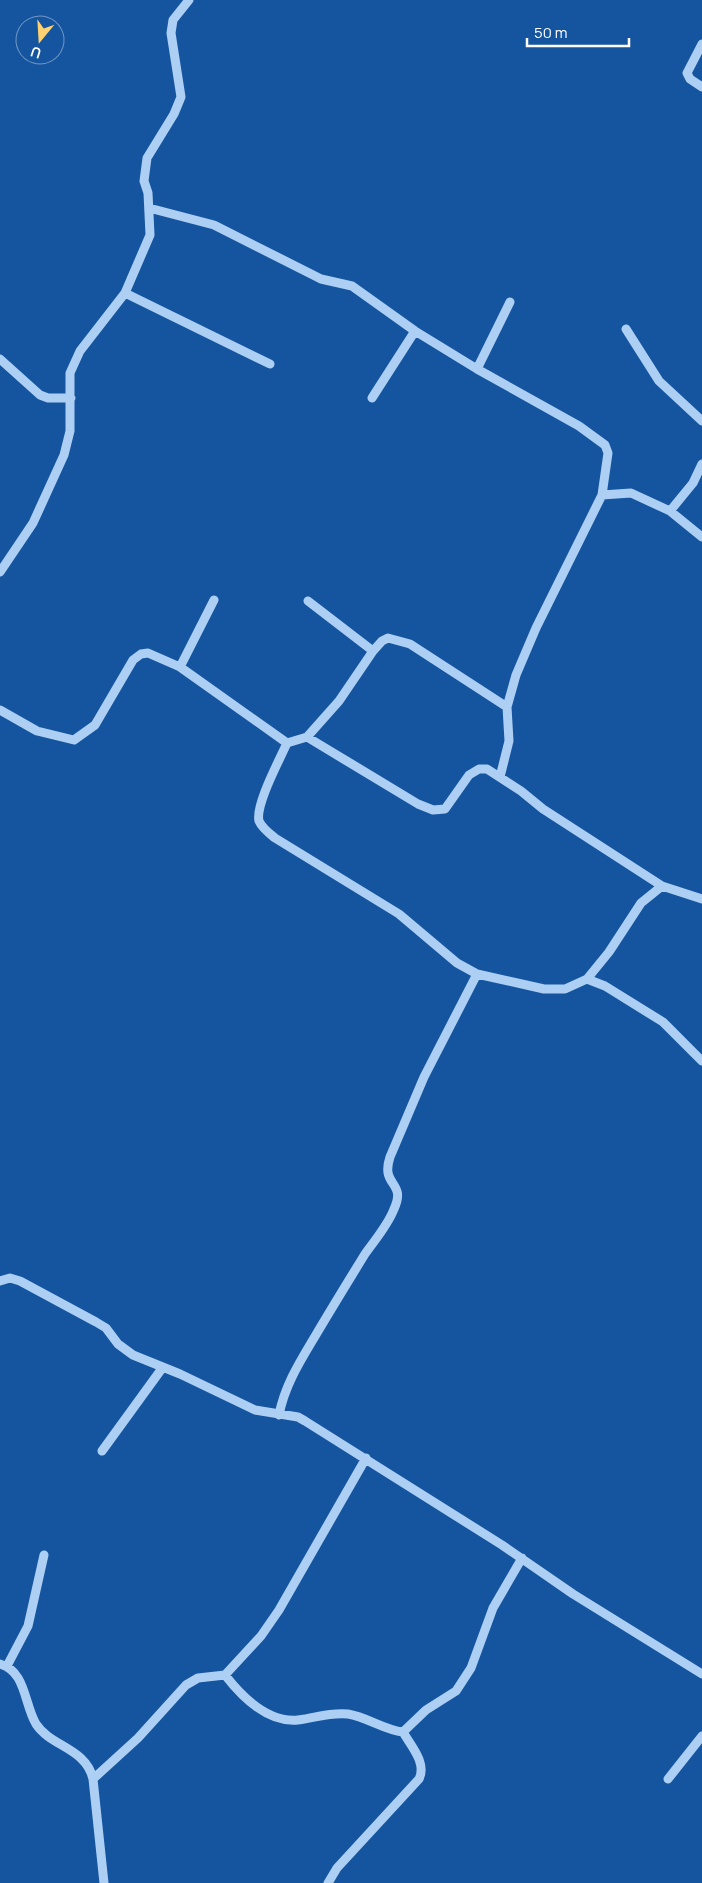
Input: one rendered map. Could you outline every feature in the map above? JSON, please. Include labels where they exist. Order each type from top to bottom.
[{"type":"street","points":[[0,572],[33,523],[59,466],[70,431],[70,373],[80,351],[126,294],[150,235],[149,208],[144,181],[147,158],[174,114],[181,97],[172,42],[173,20],[189,0]]},
{"type":"street","points":[[702,44],[687,72],[690,79],[702,87]]},
{"type":"street","points":[[149,208],[214,224],[321,279],[352,286],[415,331],[477,369],[579,426],[605,445],[608,453],[602,495],[536,628],[516,675],[507,707],[509,741],[500,777]]},
{"type":"street","points":[[126,294],[270,364]]},
{"type":"street","points":[[477,369],[510,302]]},
{"type":"street","points":[[626,330],[659,381],[702,422]]},
{"type":"street","points":[[372,398],[415,331]]},
{"type":"street","points":[[0,360],[40,395],[48,398],[71,398]]},
{"type":"street","points":[[670,511],[693,484],[702,464]]},
{"type":"street","points":[[602,495],[630,493],[670,511],[702,537]]},
{"type":"street","points":[[180,667],[214,600]]},
{"type":"street","points":[[308,601],[373,651]]},
{"type":"street","points":[[0,710],[37,731],[74,740],[95,725],[133,660],[141,654],[148,653],[180,667],[287,742],[306,737],[339,701],[373,651],[382,641],[388,638],[402,640],[507,707]]},
{"type":"street","points":[[306,737],[418,804],[433,810],[445,810],[470,775],[479,769],[487,769],[543,809],[662,886],[702,899]]},
{"type":"street","points":[[287,742],[261,804],[259,820],[265,830],[399,914],[457,962],[477,974],[544,989],[565,989],[588,979],[609,952],[641,903],[662,886]]},
{"type":"street","points":[[279,1415],[285,1387],[348,1281],[394,1211],[399,1198],[397,1189],[387,1176],[386,1169],[390,1157],[424,1077],[477,974]]},
{"type":"street","points":[[588,979],[613,991],[663,1022],[702,1061]]},
{"type":"street","points":[[0,1281],[10,1278],[20,1281],[79,1311],[106,1328],[118,1344],[133,1354],[256,1410],[298,1417],[366,1458],[522,1558],[573,1594],[702,1674]]},
{"type":"street","points":[[102,1451],[163,1367]]},
{"type":"street","points":[[93,1779],[138,1738],[186,1685],[198,1678],[224,1675],[261,1636],[279,1610],[366,1458]]},
{"type":"street","points":[[44,1555],[28,1626],[4,1665],[13,1669],[18,1676],[35,1722],[40,1729],[80,1757],[90,1768],[93,1779],[104,1883]]},
{"type":"street","points":[[403,1732],[426,1710],[456,1691],[471,1668],[494,1608],[522,1558]]},
{"type":"street","points":[[224,1675],[245,1697],[265,1713],[278,1718],[298,1720],[328,1713],[345,1714],[369,1719],[403,1732],[420,1761],[422,1773],[419,1779],[337,1868],[328,1883]]},
{"type":"street","points":[[668,1779],[702,1736]]}]
